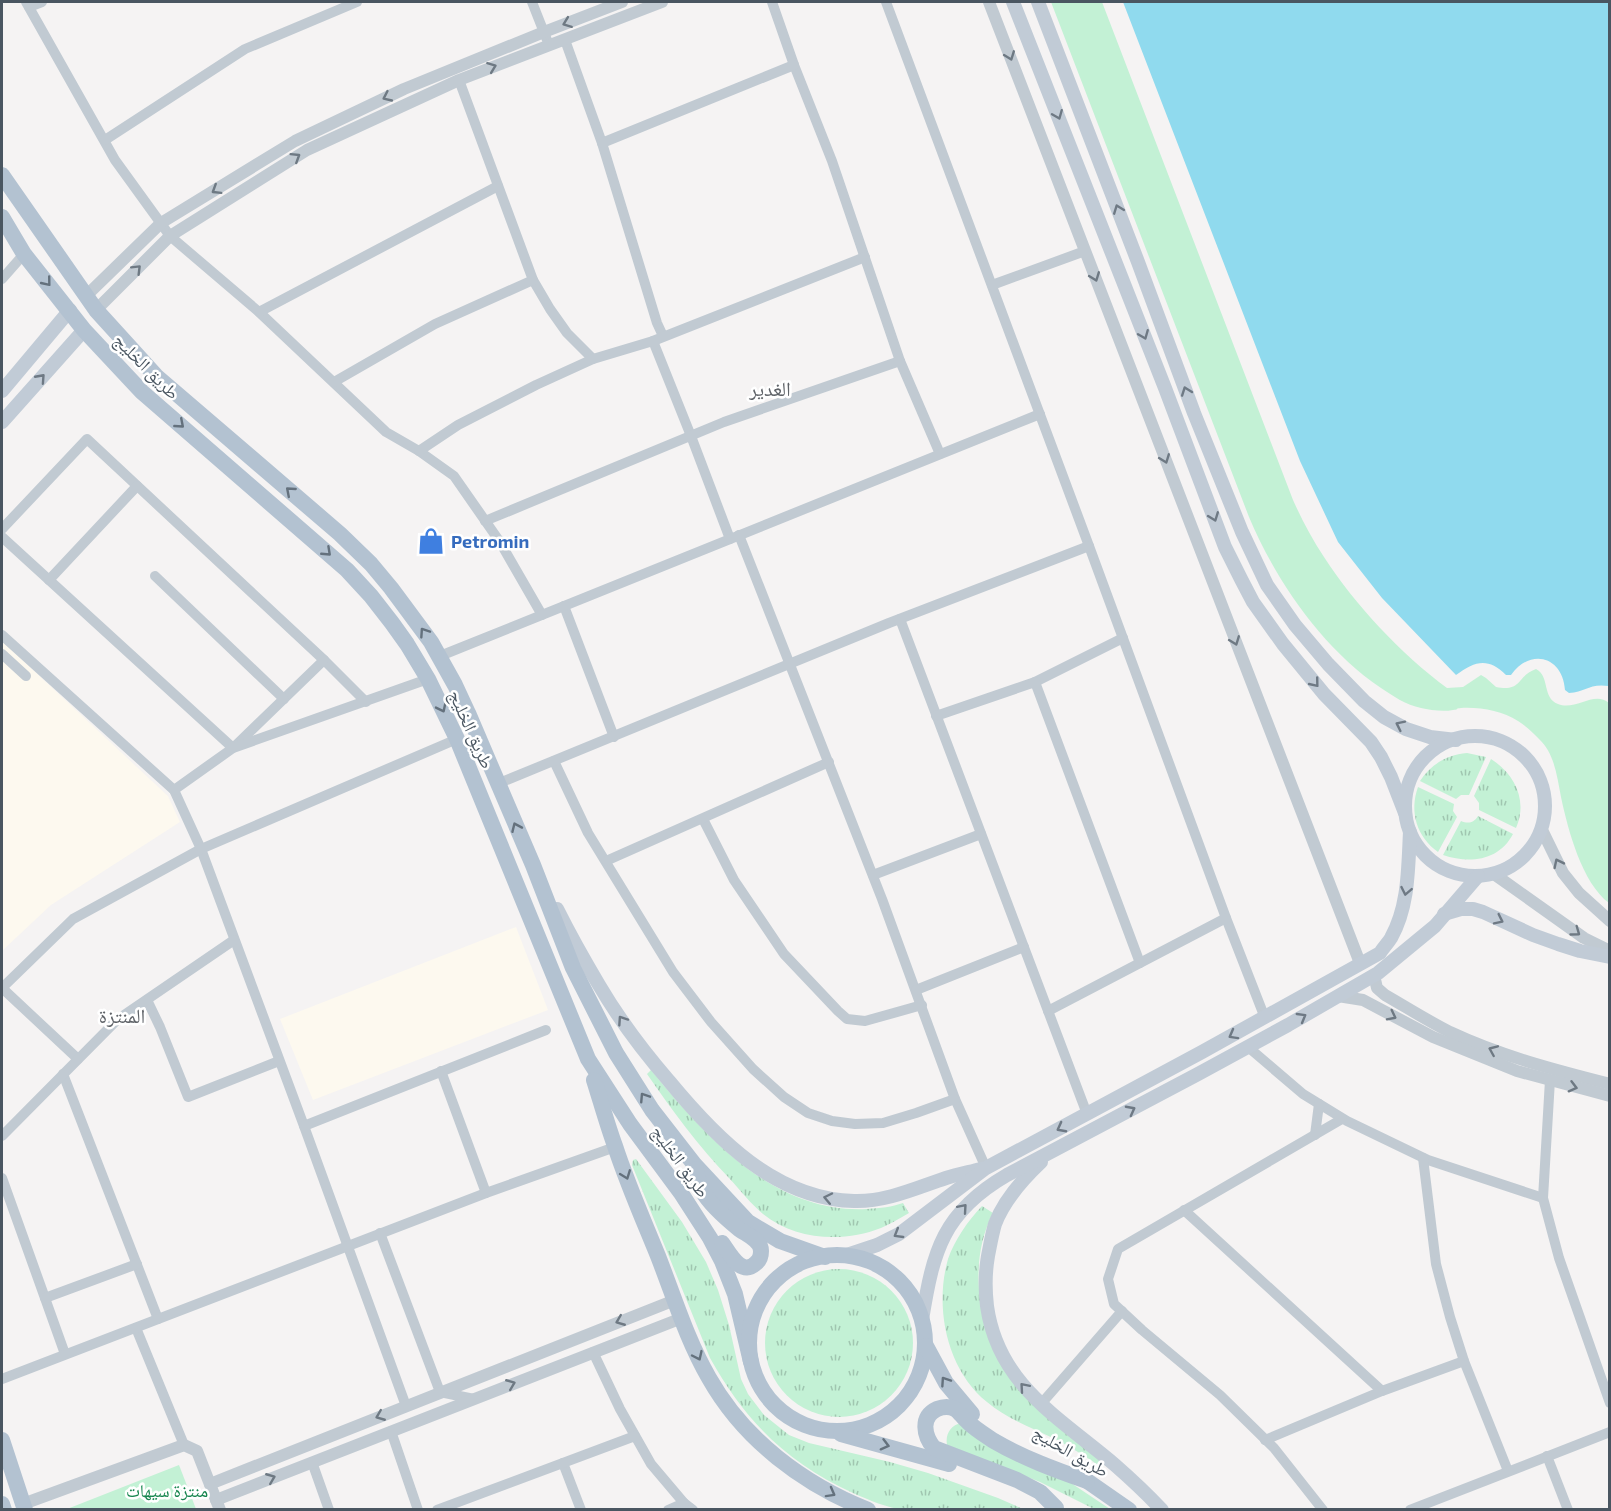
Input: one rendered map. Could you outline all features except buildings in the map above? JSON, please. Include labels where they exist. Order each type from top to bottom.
[{"type":"main road","points":[[1013,2],[1161,376],[1225,547],[1253,602],[1283,644],[1324,694],[1371,742],[1391,777],[1410,832],[1420,850],[1435,864],[1454,873],[1474,876],[1494,874],[1513,866],[1530,850],[1542,830],[1546,806],[1542,783],[1530,762],[1513,747],[1491,738],[1467,736],[1445,743],[1425,757],[1413,773],[1406,792],[1405,813]]},
{"type":"main road","points":[[1038,2],[1194,412],[1242,532],[1267,585],[1328,664],[1377,712],[1406,729],[1456,740]]},
{"type":"main road","name":"طريق الخليج","points":[[2,175],[91,303],[156,376],[340,534],[370,564],[418,623],[440,656],[468,713],[533,865],[573,968],[616,1053],[652,1110],[694,1164],[748,1222],[780,1241],[825,1257]]},
{"type":"main road","name":"طريق الخليج","points":[[2,217],[24,254],[84,330],[142,392],[347,570],[371,596],[407,644],[428,679],[458,739],[588,1059],[630,1124],[706,1231],[722,1261],[735,1294],[751,1362]]},
{"type":"main road","points":[[2,391],[70,310]]},
{"type":"main road","points":[[2,422],[84,330]]},
{"type":"main road","points":[[844,1256],[878,1245],[899,1234],[986,1168],[1265,1018],[1380,953],[1391,938],[1402,910],[1407,886],[1410,832]]},
{"type":"main road","points":[[533,865],[600,987],[629,1031],[706,1124],[760,1170],[809,1194],[833,1200],[856,1202],[882,1199],[949,1177],[986,1168]]},
{"type":"main road","points":[[922,1320],[937,1253],[952,1222],[977,1195],[993,1183],[1248,1047],[1374,975],[1434,926],[1478,876]]},
{"type":"main road","points":[[1444,914],[1461,909],[1473,909],[1558,944],[1610,957]]},
{"type":"main road","points":[[588,1059],[615,1147],[682,1318],[708,1377],[722,1399],[761,1444],[785,1464],[812,1483],[845,1501],[868,1509]]},
{"type":"main road","points":[[1055,1149],[1016,1187],[995,1225],[985,1270],[988,1316],[1004,1360],[1022,1385],[1041,1404],[1117,1466],[1162,1509]]},
{"type":"main road","points":[[670,1180],[690,1200],[737,1265],[752,1266],[761,1255],[759,1243],[738,1228],[703,1191],[694,1164]]},
{"type":"main road","points":[[829,1430],[855,1429],[880,1420],[901,1403],[916,1382],[925,1356],[926,1346],[922,1320],[909,1291],[895,1276],[877,1264],[857,1257],[837,1255],[811,1259],[787,1270],[768,1288],[755,1310],[749,1336],[751,1362],[761,1387],[778,1408],[802,1423],[944,1462],[992,1480],[1057,1509]]},
{"type":"main road","name":"طريق الخليج","points":[[926,1346],[946,1383],[968,1410],[980,1420],[1008,1437],[1048,1456],[1129,1509]]},
{"type":"main road","points":[[1057,1509],[1040,1492],[1017,1480],[934,1448],[926,1433],[927,1418],[933,1411],[943,1406],[955,1409],[968,1423],[1018,1454],[1087,1481]]},
{"type":"main road","points":[[2,1440],[24,1507]]},
{"type":"main road","points":[[2,1504],[4,1509]]},
{"type":"street","points":[[42,2],[28,4],[116,160],[170,236],[259,312],[386,432],[419,451],[454,476],[500,542],[542,615]]},
{"type":"street","points":[[105,140],[245,49],[357,2]]},
{"type":"street","points":[[532,2],[549,46]]},
{"type":"street","points":[[91,303],[161,223],[295,141],[404,89],[622,2]]},
{"type":"street","points":[[91,303],[170,236],[307,150],[459,80],[662,2]]},
{"type":"street","points":[[772,2],[832,161],[900,361],[940,454]]},
{"type":"street","points":[[886,2],[1265,1018]]},
{"type":"street","points":[[989,2],[1360,963]]},
{"type":"street","points":[[565,40],[602,143],[654,312],[658,338],[692,436],[791,664],[873,875],[955,1099],[986,1168]]},
{"type":"street","points":[[602,143],[794,65]]},
{"type":"street","points":[[459,80],[533,280],[567,333],[593,359]]},
{"type":"street","points":[[259,312],[498,186]]},
{"type":"street","points":[[992,285],[1085,251]]},
{"type":"street","points":[[2,279],[24,254]]},
{"type":"street","points":[[419,451],[458,424],[593,359],[658,338],[865,257]]},
{"type":"street","points":[[334,382],[435,324],[533,280]]},
{"type":"street","points":[[485,521],[724,422],[900,361]]},
{"type":"street","points":[[440,656],[1040,414]]},
{"type":"street","points":[[2,529],[87,439],[366,702]]},
{"type":"street","points":[[49,580],[137,486]]},
{"type":"street","points":[[2,537],[233,748]]},
{"type":"street","points":[[497,784],[900,619],[1089,546]]},
{"type":"street","points":[[155,576],[284,699]]},
{"type":"street","points":[[564,606],[614,736]]},
{"type":"street","points":[[900,619],[1087,1114]]},
{"type":"street","points":[[2,635],[174,790],[201,849],[406,1406]]},
{"type":"street","points":[[936,716],[1035,682],[1123,639]]},
{"type":"street","points":[[2,654],[26,676]]},
{"type":"street","points":[[174,790],[233,748],[324,660]]},
{"type":"street","points":[[233,748],[428,679]]},
{"type":"street","points":[[1035,682],[1140,963]]},
{"type":"street","points":[[78,1059],[2,988],[73,919],[201,849],[458,739]]},
{"type":"street","points":[[554,761],[588,833],[674,972],[711,1022],[753,1069],[784,1097],[808,1113],[832,1121],[855,1124],[883,1123],[955,1099]]},
{"type":"street","points":[[606,861],[829,762]]},
{"type":"street","points":[[703,819],[734,880],[784,954],[838,1011],[847,1018],[865,1020],[922,1005]]},
{"type":"street","points":[[1542,830],[1563,873],[1579,893],[1610,921]]},
{"type":"street","points":[[873,875],[981,834]]},
{"type":"street","points":[[1494,874],[1584,938],[1610,951]]},
{"type":"street","points":[[1048,1011],[1226,918]]},
{"type":"street","points":[[2,1136],[117,1020],[234,940]]},
{"type":"street","points":[[916,990],[1024,947]]},
{"type":"street","points":[[1374,975],[1377,988],[1385,995],[1449,1031],[1501,1053],[1554,1070],[1610,1084]]},
{"type":"street","points":[[1338,996],[1363,1000],[1433,1037],[1518,1071],[1610,1096]]},
{"type":"street","points":[[147,1000],[188,1097],[279,1060]]},
{"type":"street","points":[[304,1126],[546,1030]]},
{"type":"street","points":[[1248,1047],[1303,1094],[1342,1119],[1423,1158],[1543,1198]]},
{"type":"street","points":[[441,1071],[486,1193]]},
{"type":"street","points":[[63,1074],[158,1319]]},
{"type":"street","points":[[1550,1080],[1543,1198],[1559,1258],[1610,1403]]},
{"type":"street","points":[[1315,1135],[1319,1104]]},
{"type":"street","points":[[1323,1509],[1274,1448],[1220,1395],[1114,1304],[1108,1279],[1118,1249],[1342,1119]]},
{"type":"street","points":[[2,1379],[380,1233],[615,1147]]},
{"type":"street","points":[[1423,1158],[1436,1264],[1450,1317],[1464,1361],[1508,1471]]},
{"type":"street","points":[[2,1178],[65,1354]]},
{"type":"street","points":[[1184,1210],[1382,1391]]},
{"type":"street","points":[[380,1233],[440,1392]]},
{"type":"street","points":[[45,1298],[137,1264]]},
{"type":"street","points":[[210,1484],[675,1300]]},
{"type":"street","points":[[1041,1404],[1122,1311]]},
{"type":"street","points":[[136,1328],[184,1445],[197,1451],[218,1505],[312,1462],[682,1318]]},
{"type":"street","points":[[593,1352],[620,1409],[651,1464],[688,1506]]},
{"type":"street","points":[[1265,1440],[1382,1391],[1464,1361]]},
{"type":"street","points":[[440,1392],[474,1399]]},
{"type":"street","points":[[391,1431],[418,1509]]},
{"type":"street","points":[[1410,1509],[1610,1432]]},
{"type":"street","points":[[437,1509],[635,1436]]},
{"type":"street","points":[[24,1507],[184,1445]]},
{"type":"street","points":[[1547,1456],[1568,1509]]},
{"type":"street","points":[[312,1462],[329,1509]]},
{"type":"street","points":[[562,1463],[580,1509]]},
{"type":"street","points":[[668,1509],[688,1506]]},
{"type":"shaded area","points":[[2,641],[168,796],[180,822],[51,905],[2,951]]},
{"type":"shaded area","points":[[516,927],[548,1010],[313,1100],[280,1019]]},
{"type":"green space","points":[[1051,2],[1102,2],[1293,500],[1315,543],[1364,611],[1413,660],[1447,688],[1463,687],[1481,675],[1496,687],[1511,687],[1536,669],[1543,677],[1550,697],[1558,704],[1571,705],[1591,699],[1609,703],[1609,903],[1591,883],[1578,855],[1549,752],[1527,727],[1498,712],[1469,708],[1449,711],[1432,710],[1415,707],[1395,697],[1359,672],[1339,653],[1320,633],[1287,589],[1249,517]]},
{"type":"green space","points":[[1467,753],[1486,757],[1469,795],[1461,795],[1456,799],[1420,781],[1440,761]]},
{"type":"green space","points":[[1491,759],[1507,772],[1517,789],[1521,808],[1516,828],[1479,810],[1479,803],[1474,796]]},
{"type":"green space","points":[[1418,787],[1454,804],[1453,811],[1457,817],[1438,852],[1425,839],[1417,823],[1414,806]]},
{"type":"green space","points":[[1478,816],[1513,834],[1507,843],[1492,855],[1482,858],[1463,859],[1443,855],[1461,821],[1471,822]]},
{"type":"green space","points":[[651,1070],[694,1120],[719,1144],[744,1166],[772,1185],[802,1199],[833,1207],[867,1209],[903,1203],[909,1213],[881,1228],[851,1236],[804,1234],[776,1223],[754,1206],[696,1141],[647,1074]]},
{"type":"green space","points":[[636,1159],[682,1222],[706,1262],[729,1325],[741,1379],[748,1394],[764,1415],[789,1435],[809,1443],[928,1473],[1023,1509],[905,1510],[892,1507],[865,1498],[829,1481],[788,1454],[770,1438],[723,1381],[710,1358],[632,1165],[633,1160]]},
{"type":"green space","points":[[982,1206],[993,1213],[983,1240],[979,1260],[979,1289],[984,1320],[992,1347],[1020,1391],[1039,1410],[1105,1464],[1102,1468],[1085,1456],[1011,1418],[987,1402],[973,1389],[953,1356],[944,1317],[944,1278],[954,1244]]},
{"type":"green space","points":[[839,1269],[867,1275],[891,1291],[907,1315],[913,1343],[907,1371],[891,1395],[867,1411],[839,1417],[811,1411],[787,1395],[771,1371],[765,1343],[771,1315],[787,1291],[811,1275]]},
{"type":"green space","points":[[961,1423],[1068,1481],[1110,1509],[1094,1509],[1040,1482],[947,1445],[950,1431]]},
{"type":"green space","name":"منتزة سيهات","points":[[179,1465],[196,1509],[67,1509]]},
{"type":"water","points":[[1123,2],[1609,2],[1609,686],[1597,686],[1569,693],[1565,690],[1559,670],[1552,663],[1536,659],[1519,666],[1511,675],[1506,675],[1493,665],[1481,663],[1456,675],[1382,598],[1338,542],[1300,461]]},
{"type":"place","name":"Petromin","points":[[431,541]]},
{"type":"district","name":"الغدير","points":[[770,388]]},
{"type":"district","name":"المنتزة","points":[[122,1015]]}]
